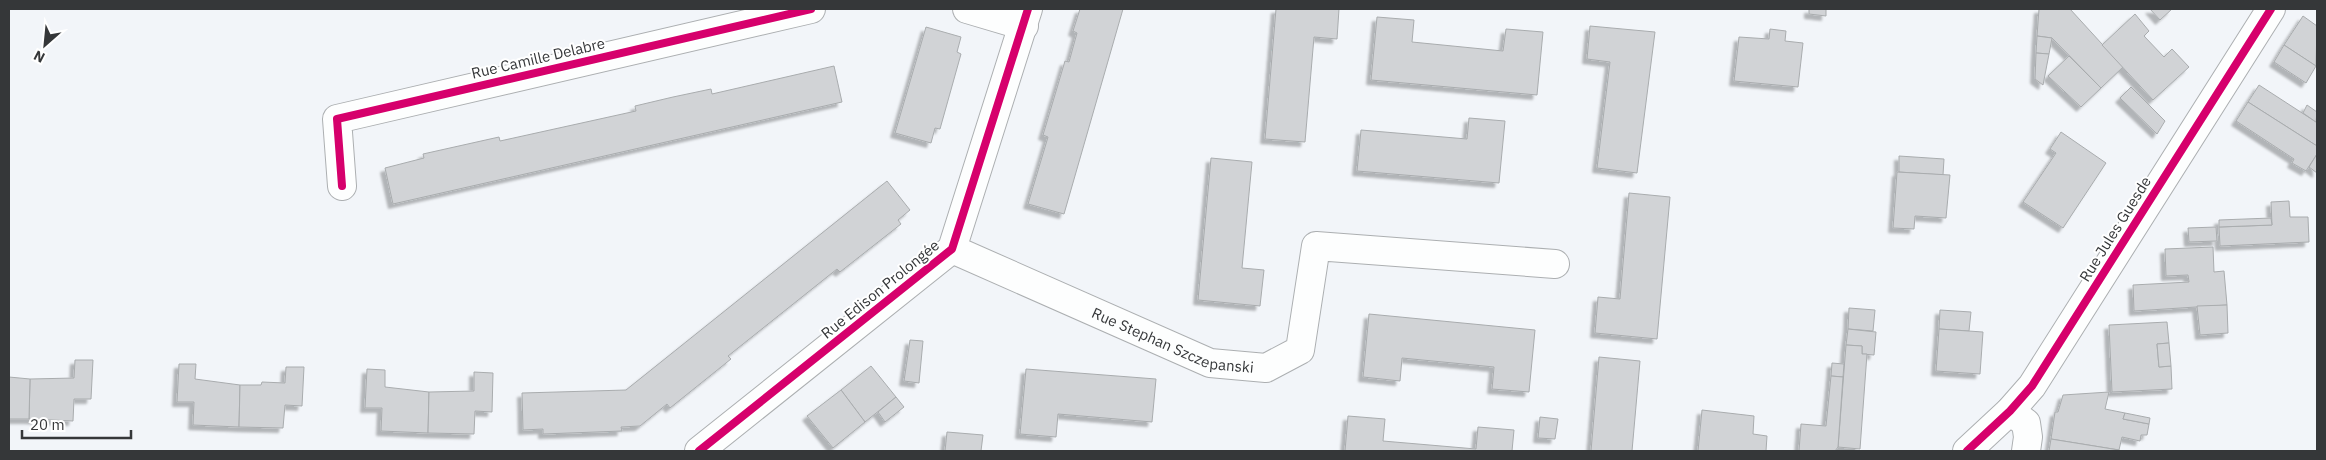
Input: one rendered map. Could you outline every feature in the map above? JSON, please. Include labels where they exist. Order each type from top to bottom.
[{"type":"street","name":"Rue Camille Delabre","points":[[342,186],[337,119],[811,9]]},
{"type":"street","points":[[967,9],[1026,17]]},
{"type":"street","name":"Rue Jules Guesde","points":[[1967,451],[2010,411],[2032,386],[2271,9]]},
{"type":"street","name":"Rue Edison Prolongée","points":[[699,451],[952,249],[1026,17]]},
{"type":"street","name":"Rue Stephan Szczepanski","points":[[952,249],[1210,363],[1266,368],[1300,350],[1316,246],[1555,264]]},
{"type":"street","points":[[2010,411],[2026,423],[2028,437],[2026,451]]},
{"type":"building","points":[[1080,9],[1123,9],[1064,214],[1028,204],[1048,137],[1043,135],[1065,61],[1069,62],[1077,33],[1073,31]]},
{"type":"building","points":[[1276,9],[1339,9],[1337,39],[1314,37],[1305,142],[1265,139]]},
{"type":"building","points":[[1809,9],[1826,9],[1826,16],[1809,14]]},
{"type":"building","points":[[2039,9],[2070,9],[2123,67],[2101,88],[2052,38],[2037,36]]},
{"type":"building","points":[[2150,9],[2172,9],[2160,20]]},
{"type":"building","points":[[2135,14],[2149,31],[2144,36],[2164,57],[2172,49],[2189,67],[2153,100],[2102,45]]},
{"type":"building","points":[[2303,16],[2317,26],[2316,66],[2284,45]]},
{"type":"building","points":[[1377,17],[1414,20],[1412,42],[1503,51],[1506,29],[1543,32],[1537,95],[1371,80]]},
{"type":"building","points":[[1590,26],[1655,32],[1637,173],[1597,168],[1610,62],[1587,59]]},
{"type":"building","points":[[926,27],[961,37],[957,52],[961,54],[940,129],[935,128],[931,143],[895,133]]},
{"type":"building","points":[[1770,29],[1786,31],[1785,41],[1803,43],[1798,87],[1734,81],[1739,37],[1769,39]]},
{"type":"building","points":[[2037,36],[2052,38],[2049,54],[2036,53]]},
{"type":"building","points":[[2284,45],[2316,66],[2306,83],[2274,62]]},
{"type":"building","points":[[2036,53],[2049,54],[2043,85],[2035,79]]},
{"type":"building","points":[[2069,56],[2101,88],[2081,107],[2048,76]]},
{"type":"building","points":[[834,66],[842,102],[393,204],[385,168],[424,158],[423,154],[499,137],[500,141],[636,111],[635,106],[673,97],[711,89],[712,94]]},
{"type":"building","points":[[2259,85],[2316,122],[2317,120],[2317,146],[2248,102]]},
{"type":"building","points":[[2131,87],[2165,121],[2157,134],[2120,98]]},
{"type":"building","points":[[2248,102],[2317,146],[2317,154],[2306,171],[2292,163],[2294,159],[2236,121]]},
{"type":"building","points":[[2307,105],[2317,112],[2316,122],[2303,113]]},
{"type":"building","points":[[1469,118],[1505,121],[1499,183],[1357,171],[1361,130],[1467,139]]},
{"type":"building","points":[[2061,132],[2106,163],[2063,228],[2023,202],[2056,153],[2050,149]]},
{"type":"building","points":[[2317,154],[2317,173],[2309,167]]},
{"type":"building","points":[[1899,156],[1944,159],[1943,175],[1899,172]]},
{"type":"building","points":[[1211,158],[1252,162],[1242,268],[1264,270],[1260,306],[1198,300]]},
{"type":"building","points":[[1897,172],[1950,175],[1946,218],[1915,216],[1914,229],[1893,228]]},
{"type":"building","points":[[887,181],[910,210],[898,220],[901,224],[840,272],[837,269],[728,356],[731,359],[670,408],[667,404],[640,426],[621,427],[622,431],[543,434],[543,429],[523,430],[522,393],[626,390]]},
{"type":"building","points":[[1629,193],[1670,197],[1657,339],[1595,333],[1598,297],[1620,299]]},
{"type":"building","points":[[2289,201],[2290,217],[2308,217],[2309,242],[2220,246],[2219,227],[2272,225],[2271,202]]},
{"type":"building","points":[[2271,218],[2272,225],[2219,227],[2219,220]]},
{"type":"building","points":[[2216,227],[2217,241],[2189,242],[2188,228]]},
{"type":"building","points":[[2213,247],[2214,272],[2224,271],[2227,305],[2134,311],[2133,285],[2189,282],[2188,275],[2166,276],[2165,249]]},
{"type":"building","points":[[2227,305],[2228,333],[2200,335],[2197,306]]},
{"type":"building","points":[[1849,308],[1875,310],[1873,331],[1848,329]]},
{"type":"building","points":[[1940,310],[1971,312],[1969,331],[1939,329]]},
{"type":"building","points":[[1369,314],[1535,330],[1529,392],[1492,389],[1494,367],[1402,358],[1400,381],[1363,377]]},
{"type":"building","points":[[2167,322],[2169,343],[2157,344],[2159,367],[2171,366],[2172,389],[2112,392],[2109,325]]},
{"type":"building","points":[[1848,329],[1876,332],[1874,355],[1862,354],[1862,346],[1846,345]]},
{"type":"building","points":[[1939,329],[1983,332],[1980,374],[1936,371]]},
{"type":"building","points":[[910,340],[923,341],[919,383],[904,381]]},
{"type":"building","points":[[2169,343],[2171,366],[2159,367],[2157,344]]},
{"type":"building","points":[[1846,345],[1862,346],[1862,354],[1867,354],[1860,449],[1838,447]]},
{"type":"building","points":[[1599,357],[1640,361],[1632,451],[1591,451]]},
{"type":"building","points":[[75,360],[93,360],[91,399],[74,399],[73,421],[29,419],[30,379],[74,378]]},
{"type":"building","points":[[1832,363],[1844,364],[1843,377],[1831,376]]},
{"type":"building","points":[[179,364],[196,364],[195,379],[240,385],[239,427],[193,425],[194,402],[177,402]]},
{"type":"building","points":[[871,366],[896,397],[865,422],[841,390]]},
{"type":"building","points":[[286,367],[304,367],[302,406],[285,405],[283,428],[239,427],[240,385],[261,385],[262,382],[285,383]]},
{"type":"building","points":[[367,369],[385,370],[385,387],[429,392],[428,433],[381,431],[382,408],[365,408]]},
{"type":"building","points":[[1026,369],[1156,379],[1152,422],[1058,414],[1056,437],[1020,434]]},
{"type":"building","points":[[474,372],[493,373],[492,412],[475,411],[474,434],[428,433],[429,392],[474,391]]},
{"type":"building","points":[[1831,376],[1843,377],[1838,447],[1835,451],[1799,451],[1801,424],[1826,426]]},
{"type":"building","points":[[9,377],[30,379],[29,419],[9,419]]},
{"type":"building","points":[[841,390],[865,422],[833,448],[807,416]]},
{"type":"building","points":[[2109,392],[2105,409],[2125,413],[2123,419],[2149,424],[2147,435],[2141,435],[2140,441],[2122,437],[2119,450],[2051,439],[2055,412],[2058,412],[2063,395]]},
{"type":"building","points":[[896,397],[904,407],[885,422],[878,412]]},
{"type":"building","points":[[1702,410],[1754,416],[1753,434],[1767,436],[1766,451],[1698,451]]},
{"type":"building","points":[[2125,413],[2150,418],[2149,424],[2123,419]]},
{"type":"building","points":[[1348,416],[1385,419],[1383,441],[1476,449],[1478,427],[1514,430],[1512,451],[1345,451]]},
{"type":"building","points":[[1540,417],[1558,419],[1555,439],[1538,438]]},
{"type":"building","points":[[947,432],[983,435],[981,451],[945,451]]},
{"type":"building","points":[[2051,439],[2119,450],[2119,451],[2049,451]]},
{"type":"cycle path","points":[[342,186],[337,119],[811,9]]},
{"type":"cycle path","points":[[699,451],[952,249],[1028,9]]},
{"type":"cycle path","points":[[1967,451],[2010,411],[2032,386],[2271,9]]}]
